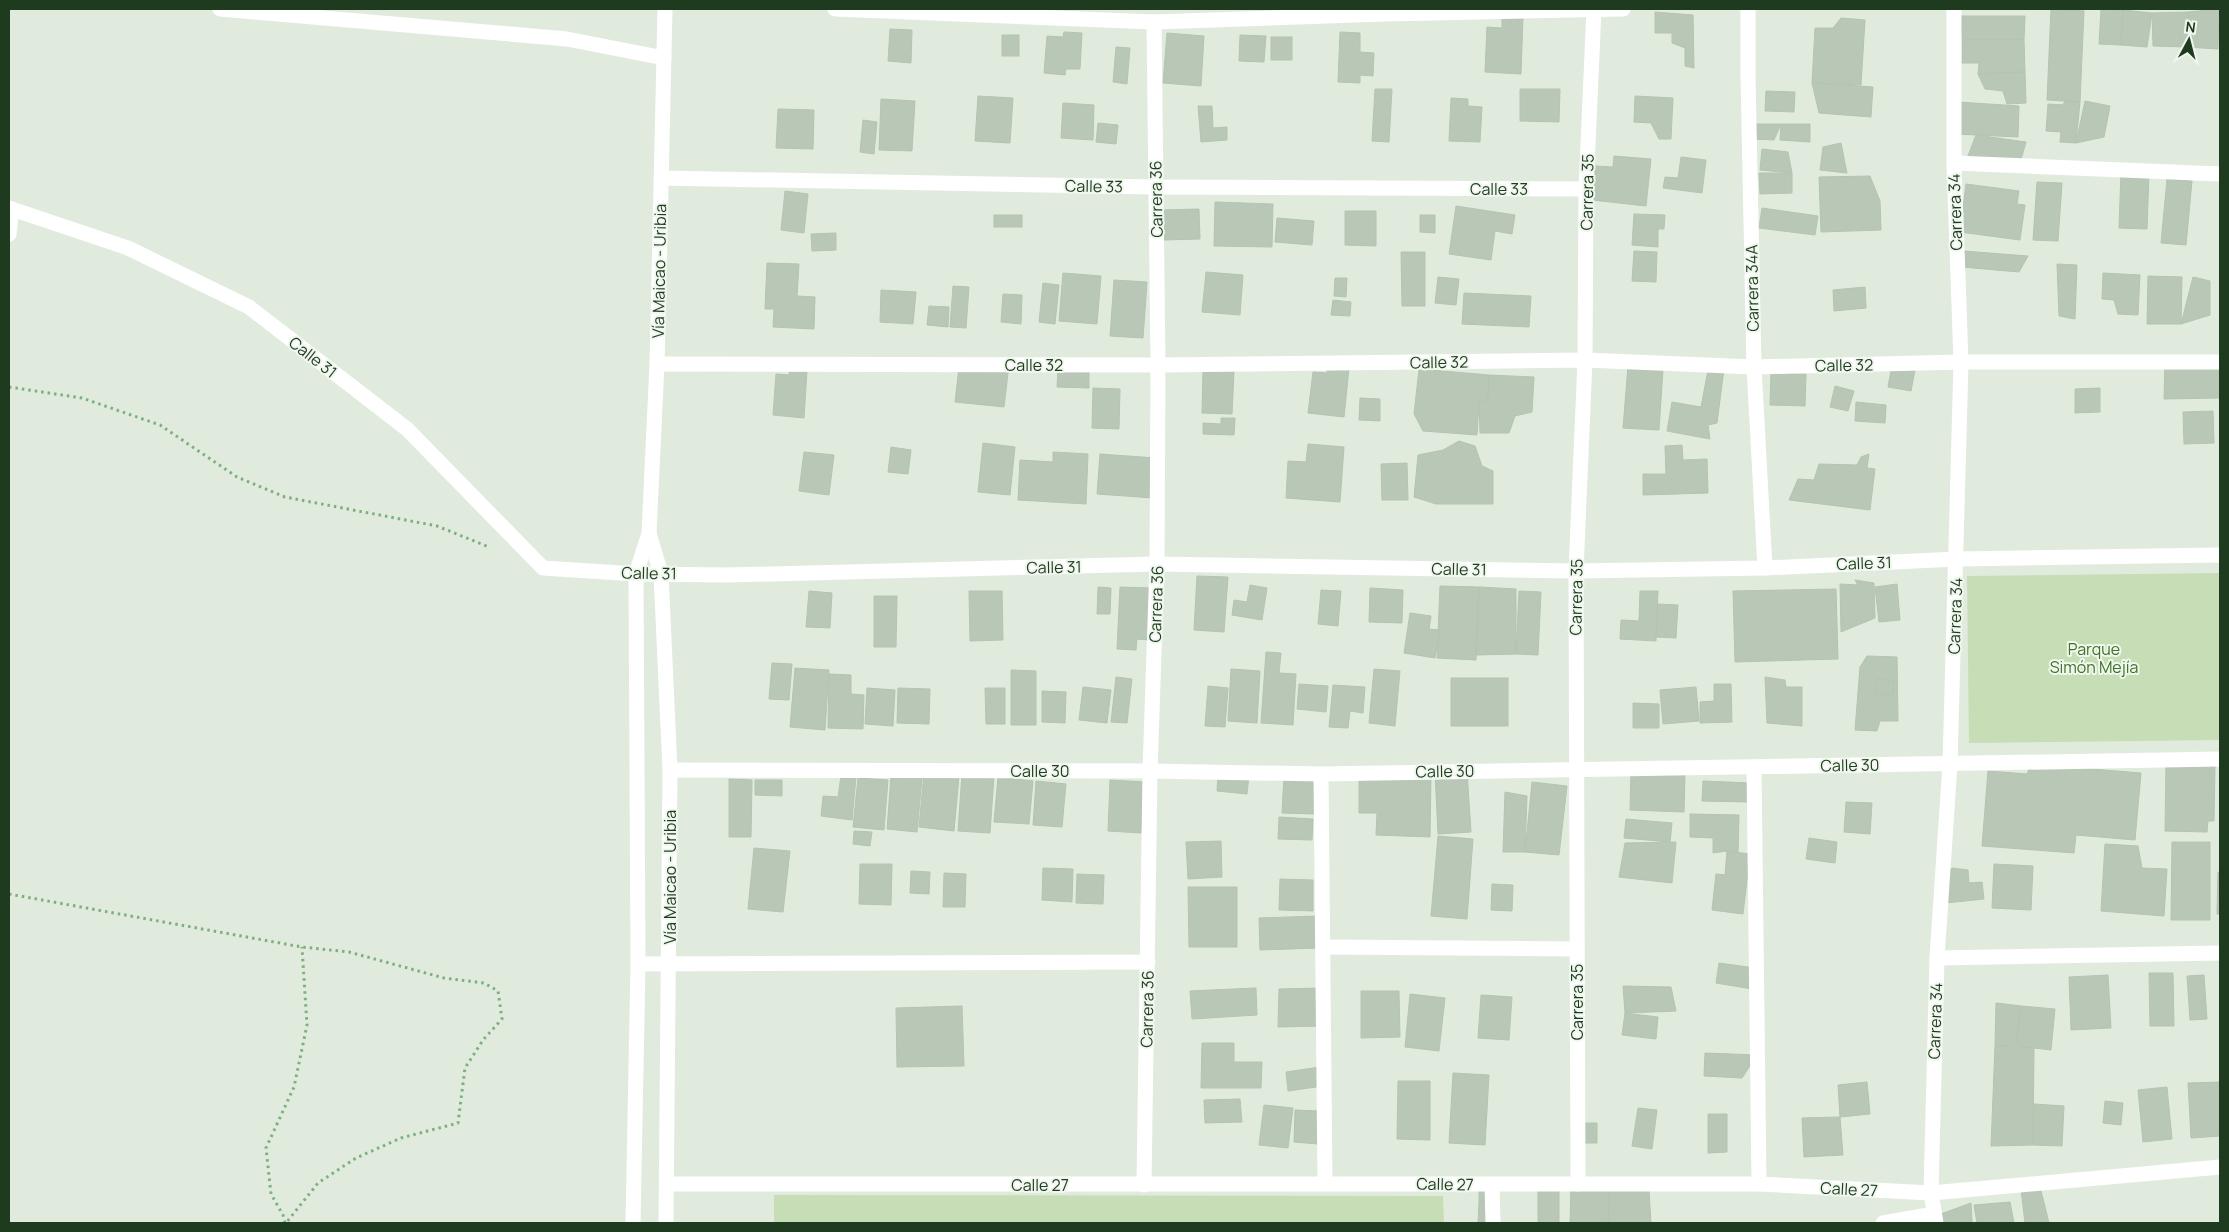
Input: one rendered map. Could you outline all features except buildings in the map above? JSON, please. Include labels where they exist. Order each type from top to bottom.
[{"type":"street","points":[[220,9],[567,39],[664,58]]},
{"type":"street","name":"Vía Maicao - Uribia","points":[[633,1223],[638,964],[636,574],[649,533],[657,364],[666,9]]},
{"type":"street","points":[[835,9],[1154,22],[1384,11],[1623,9]]},
{"type":"street","name":"Carrera 34A","points":[[1748,9],[1754,367],[1765,568]]},
{"type":"street","name":"Carrera 34","points":[[1935,1219],[1931,1193],[1937,958],[1950,764],[1961,362],[1954,163],[1954,9]]},
{"type":"street","name":"Carrera 35","points":[[1578,1184],[1576,571],[1585,360],[1586,189],[1594,10]]},
{"type":"street","name":"Carrera 36","points":[[1144,1186],[1150,771],[1157,564],[1158,365],[1154,22]]},
{"type":"street","points":[[1954,163],[2220,174]]},
{"type":"street","name":"Calle 33","points":[[661,178],[1155,187],[1586,189]]},
{"type":"street","points":[[9,234],[10,209]]},
{"type":"street","name":"Calle 31","points":[[10,209],[128,248],[249,307],[407,429],[542,568],[636,574],[728,575],[1157,564],[1576,571],[1765,568],[1957,559],[2220,555]]},
{"type":"street","name":"Calle 32","points":[[657,364],[1158,365],[1585,360],[1754,367],[1961,362],[2220,362]]},
{"type":"street","name":"Vía Maicao - Uribia","points":[[649,533],[661,574],[670,770],[668,1184],[666,1223]]},
{"type":"street","name":"Calle 30","points":[[670,770],[1150,771],[1321,774],[2220,759]]},
{"type":"street","points":[[1754,766],[1759,1184]]},
{"type":"street","points":[[1321,774],[1326,1183]]},
{"type":"street","points":[[1323,947],[1577,949]]},
{"type":"street","points":[[1937,958],[2220,953]]},
{"type":"street","points":[[638,964],[1148,962]]},
{"type":"street","name":"Calle 27","points":[[668,1184],[1144,1186],[1326,1183],[1492,1185],[1759,1184],[1931,1193],[2220,1167]]},
{"type":"street","points":[[1492,1185],[1493,1223]]},
{"type":"street","points":[[1883,1223],[1935,1219]]},
{"type":"path","points":[[9,386],[82,398],[160,425],[237,477],[285,497],[437,526],[490,547]]},
{"type":"path","points":[[9,894],[302,947],[349,952],[444,978],[484,983],[498,991],[502,1019],[483,1040],[465,1068],[458,1123],[401,1138],[356,1158],[318,1183],[286,1223]]},
{"type":"path","points":[[286,1223],[270,1194],[266,1148],[294,1087],[307,1025],[302,947]]},
{"type":"green space","name":"Parque Simón Mejía","points":[[2220,573],[2220,740],[1969,743],[1967,576]]},
{"type":"green space","points":[[774,1195],[1443,1196],[1444,1223],[774,1223]]}]
